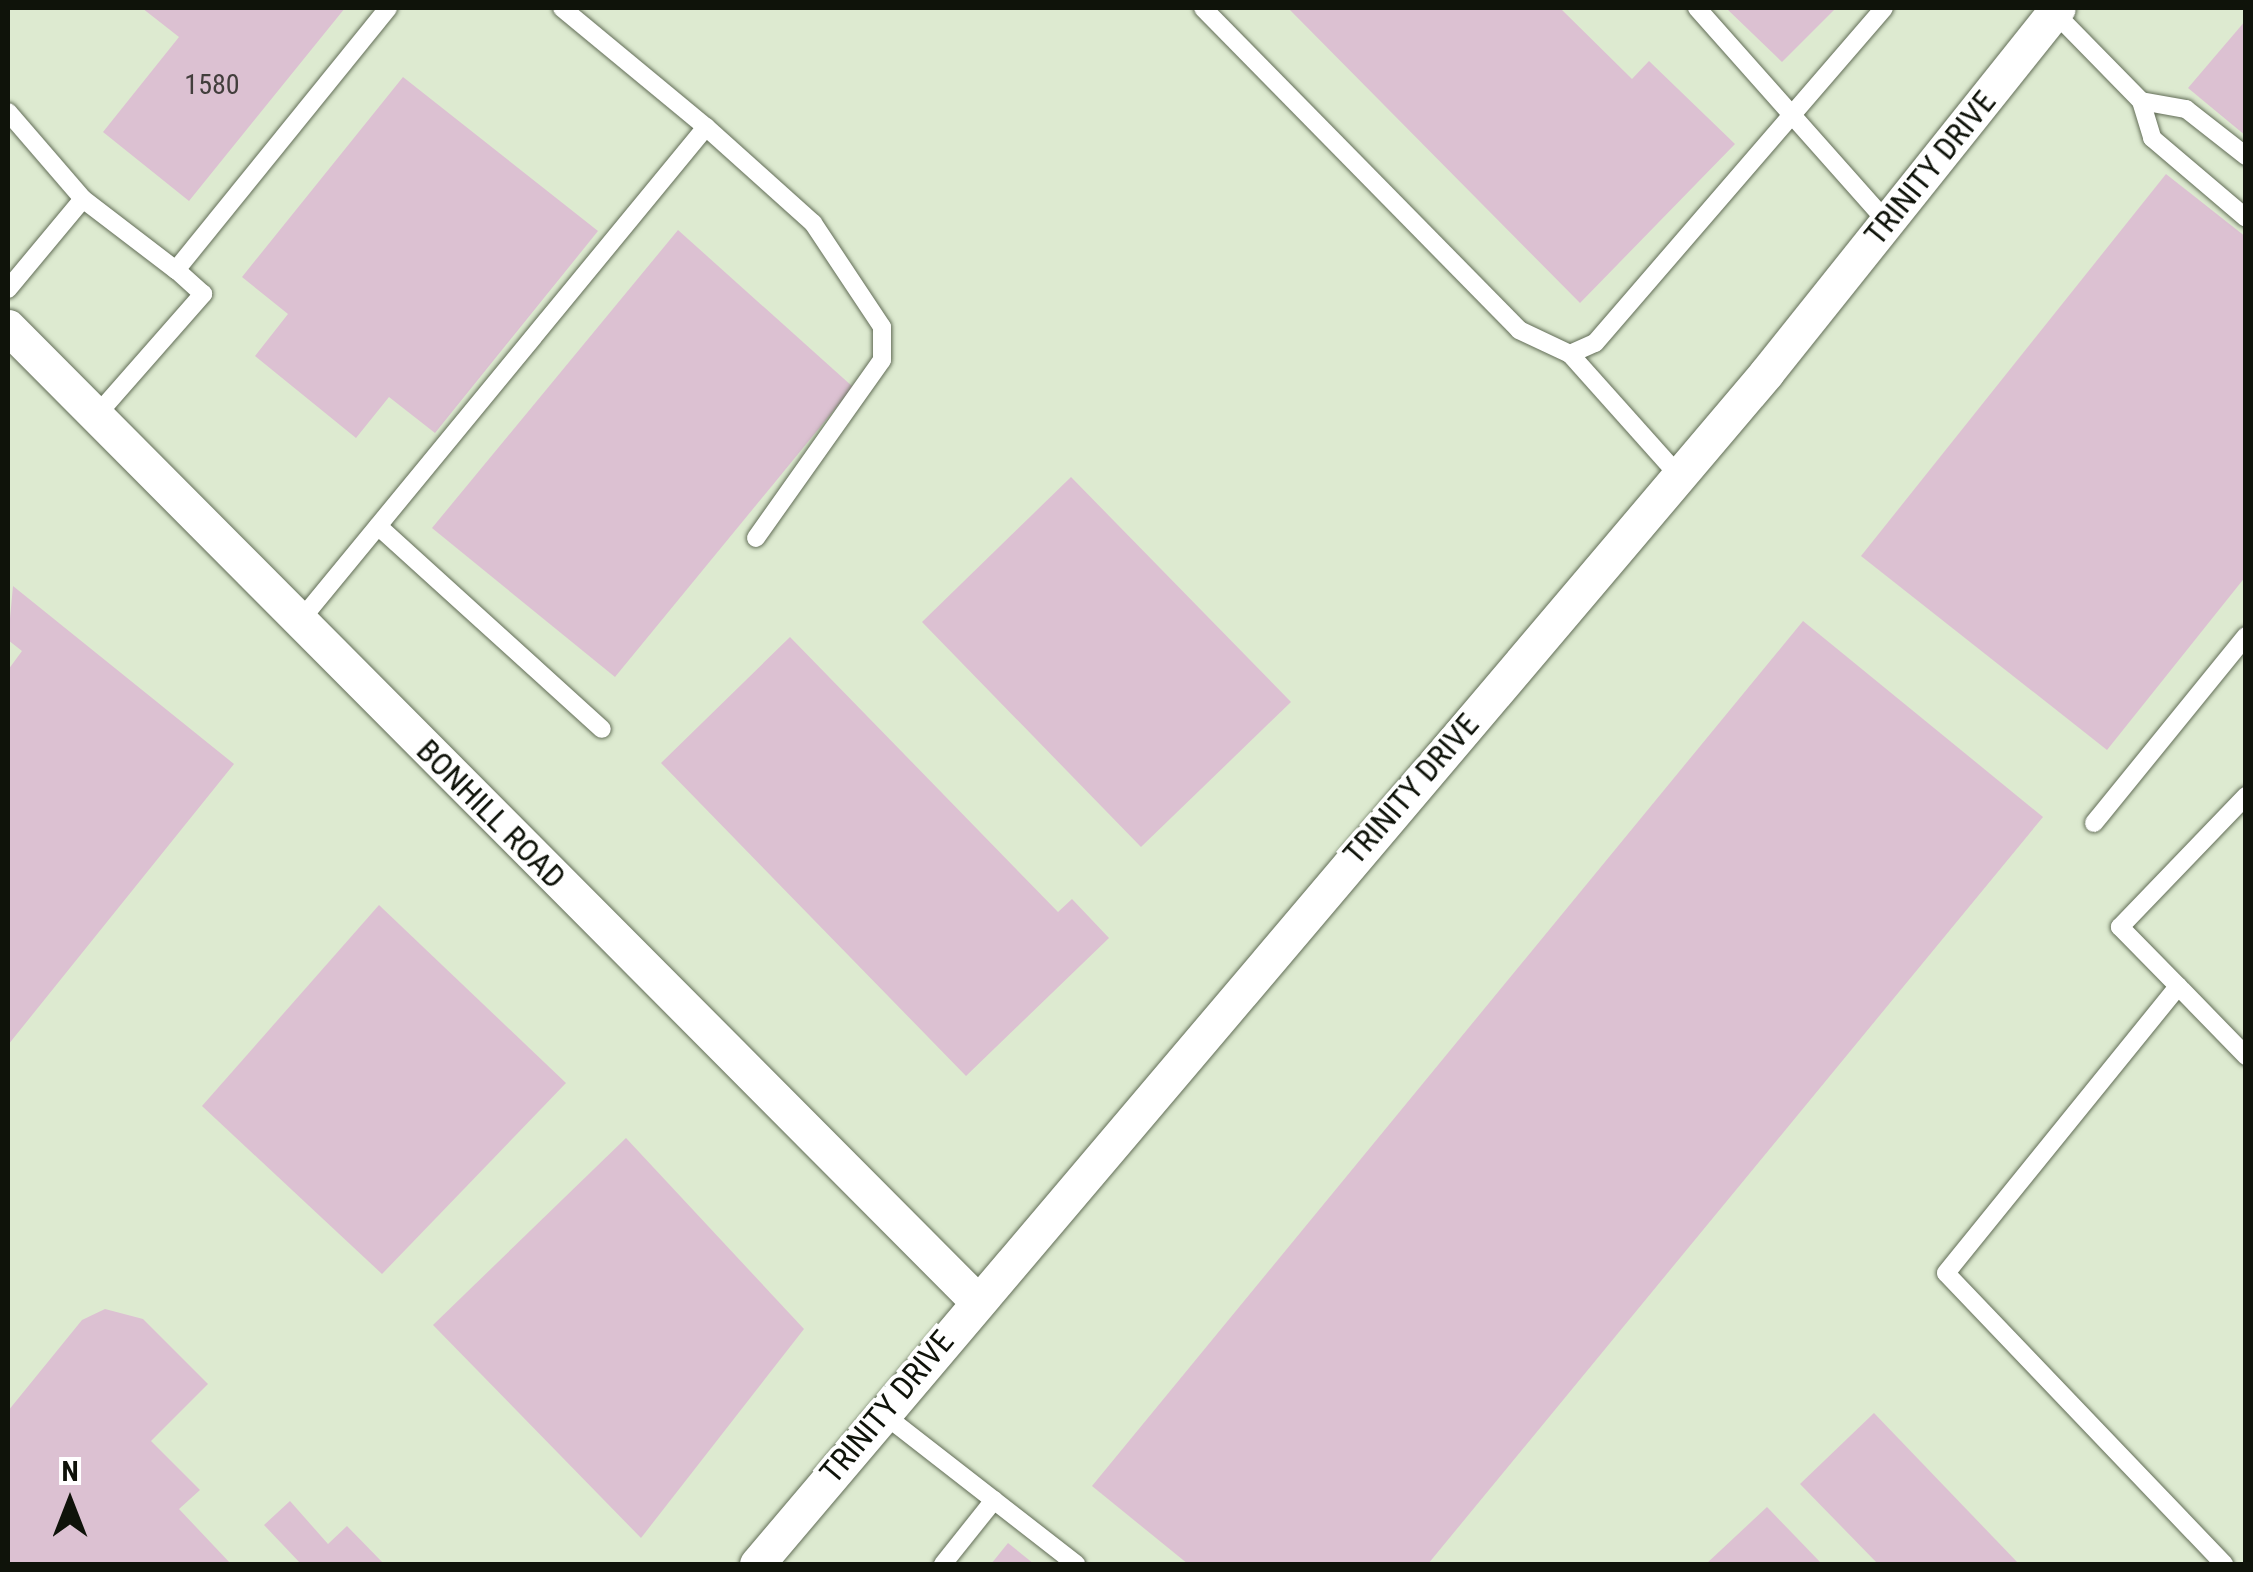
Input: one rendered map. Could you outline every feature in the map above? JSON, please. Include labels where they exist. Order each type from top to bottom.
[{"type":"street","name":"TRINITY DRIVE","points":[[757,1564],[976,1300],[1678,476],[1888,222],[2054,9]]},
{"type":"street","name":"BONHILL ROAD","points":[[8,327],[976,1300]]},
{"type":"lane","points":[[176,270],[388,8]]},
{"type":"lane","points":[[562,8],[813,223],[882,326],[882,360],[756,538]]},
{"type":"lane","points":[[1204,8],[1519,330],[1570,354],[1678,476]]},
{"type":"lane","points":[[1697,8],[1888,222]]},
{"type":"lane","points":[[1570,354],[1596,343],[1790,112],[1884,8]]},
{"type":"lane","points":[[2054,9],[2140,101],[2152,138],[2246,218]]},
{"type":"lane","points":[[2140,101],[2186,108],[2246,156]]},
{"type":"lane","points":[[8,112],[83,198],[203,294],[95,416]]},
{"type":"lane","points":[[299,622],[706,128]]},
{"type":"lane","points":[[8,289],[83,198]]},
{"type":"lane","points":[[378,526],[602,729]]},
{"type":"lane","points":[[2094,823],[2246,636]]},
{"type":"lane","points":[[2246,796],[2120,927],[2246,1056]]},
{"type":"lane","points":[[2178,986],[1946,1273],[2224,1564]]},
{"type":"lane","points":[[882,1413],[1076,1564]]},
{"type":"lane","points":[[943,1564],[994,1500]]},
{"type":"building","points":[[142,8],[345,8],[189,201],[103,132],[179,37]]},
{"type":"building","points":[[1288,8],[1560,8],[1632,79],[1649,61],[1735,144],[1580,303]]},
{"type":"building","points":[[1726,8],[1836,8],[1782,62]]},
{"type":"building","points":[[2246,20],[2246,136],[2188,88]]},
{"type":"building","points":[[403,77],[598,231],[435,433],[389,397],[356,438],[255,356],[288,314],[242,277]]},
{"type":"building","points":[[2166,174],[2246,237],[2246,576],[2107,750],[1861,556]]},
{"type":"building","points":[[678,230],[853,387],[615,677],[432,528]]},
{"type":"building","points":[[1071,477],[1291,702],[1141,847],[922,622]]},
{"type":"building","points":[[13,586],[234,764],[8,1045],[8,670],[22,651],[8,640]]},
{"type":"building","points":[[1803,621],[2043,817],[1428,1564],[1188,1564],[1092,1486]]},
{"type":"building","points":[[790,637],[1058,912],[1072,899],[1109,938],[966,1076],[661,763]]},
{"type":"building","points":[[379,905],[566,1083],[382,1274],[202,1106]]},
{"type":"building","points":[[626,1138],[804,1329],[641,1538],[433,1325]]},
{"type":"building","points":[[105,1309],[143,1319],[208,1384],[151,1441],[200,1490],[179,1509],[231,1564],[8,1564],[8,1411],[82,1320]]},
{"type":"building","points":[[1874,1413],[2019,1564],[1878,1564],[1800,1484]]},
{"type":"building","points":[[290,1501],[328,1544],[347,1526],[384,1564],[301,1564],[264,1525]]},
{"type":"building","points":[[1767,1507],[1822,1564],[1706,1564]]},
{"type":"building","points":[[1008,1543],[1034,1564],[991,1564]]}]
